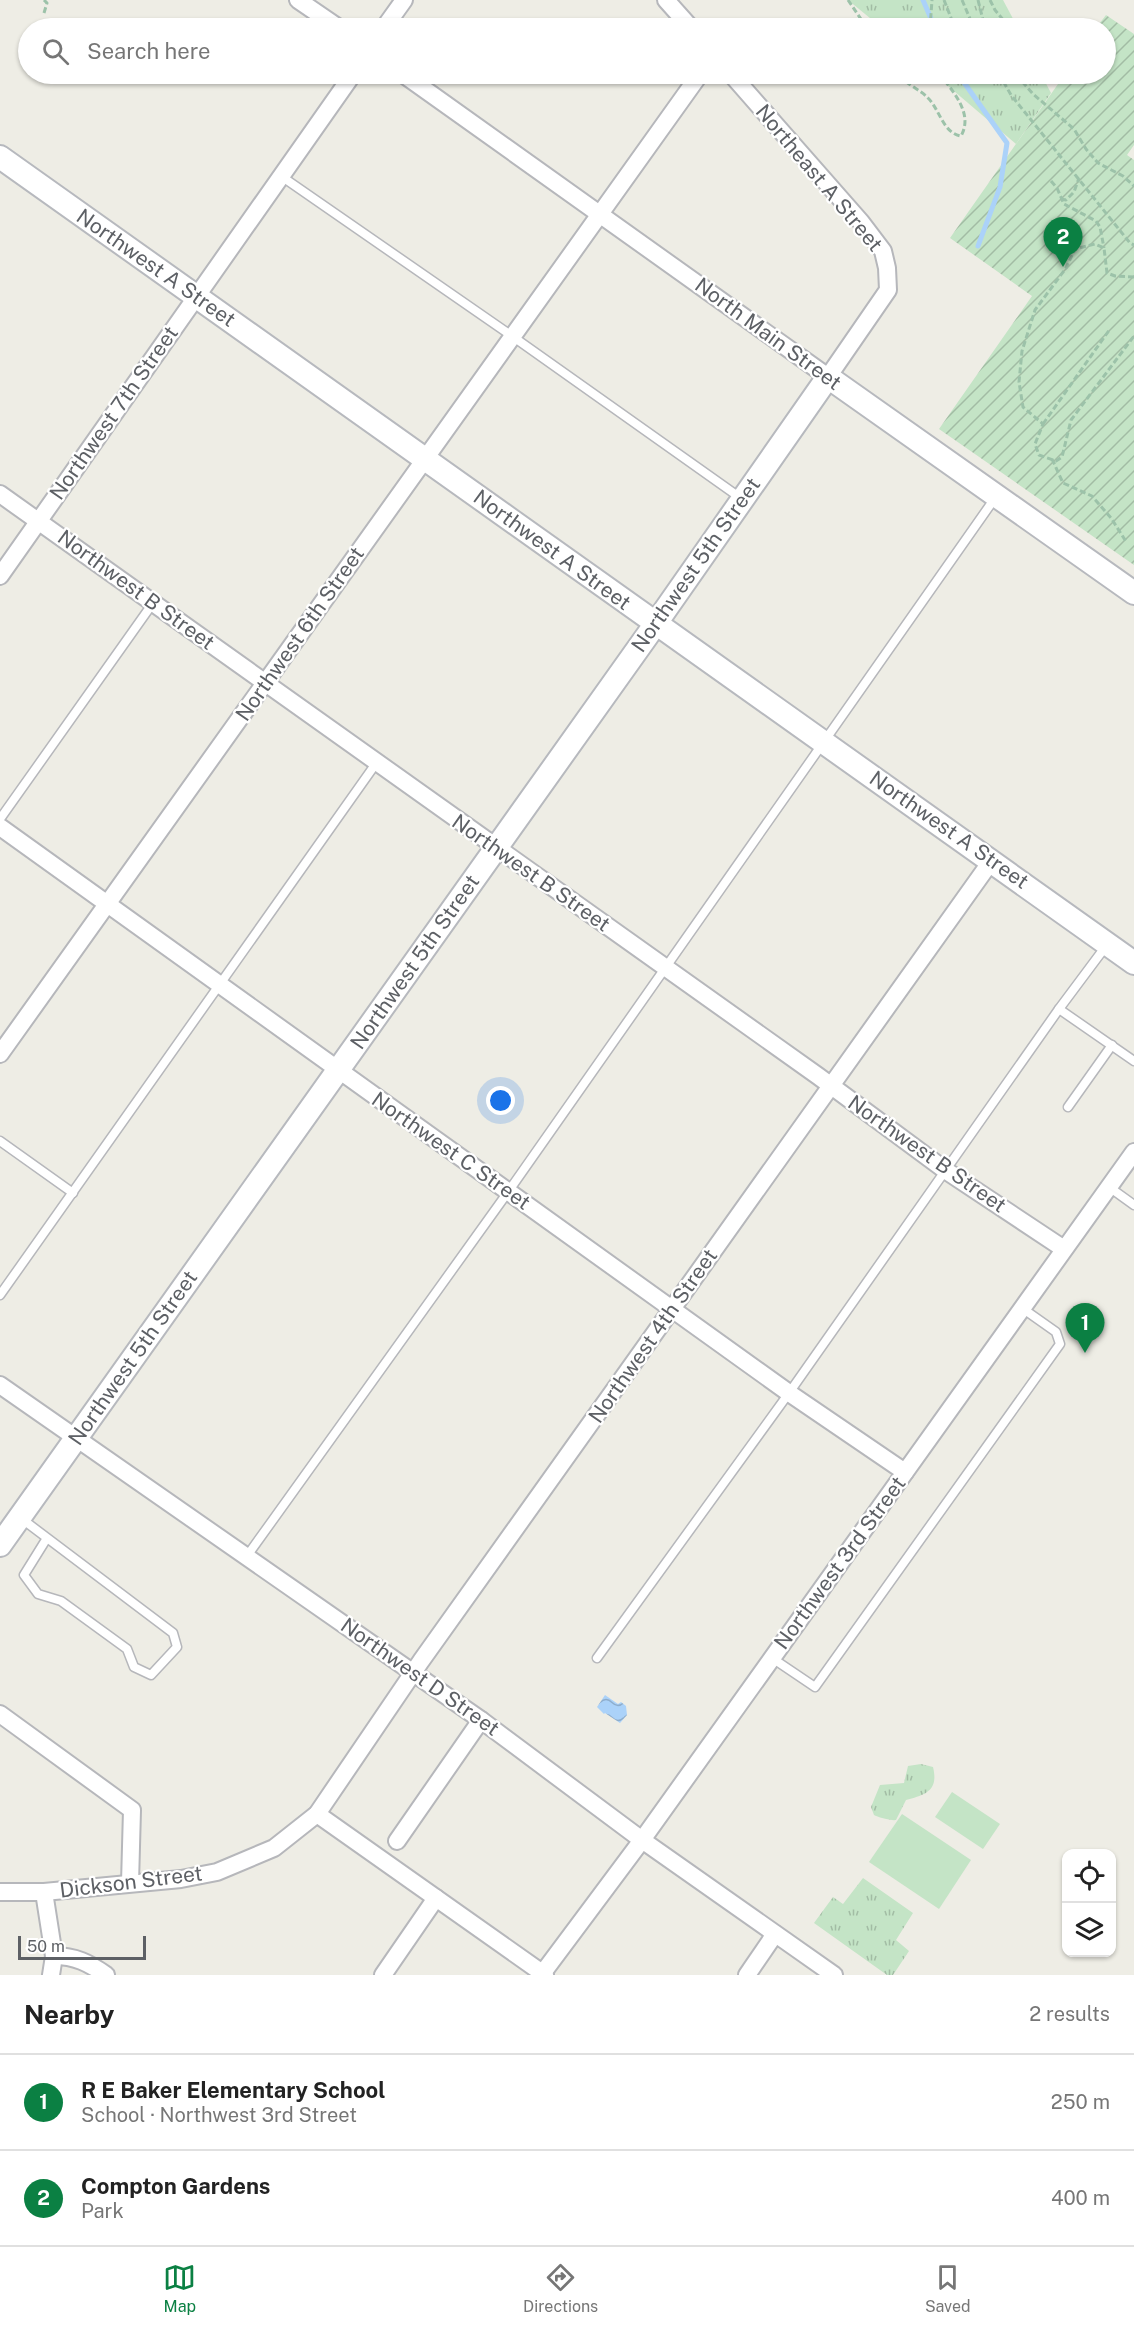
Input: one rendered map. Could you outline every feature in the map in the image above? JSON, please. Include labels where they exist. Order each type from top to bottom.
[{"type":"street","points":[[298,0],[324,18]]},
{"type":"street","points":[[392,18],[405,0]]},
{"type":"street","points":[[666,0],[682,18]]},
{"type":"street","name":"Northwest 7th Street","points":[[0,576],[346,84]]},
{"type":"street","name":"North Main Street","points":[[417,84],[1134,593]]},
{"type":"street","name":"Northwest 6th Street","points":[[0,1054],[693,84]]},
{"type":"street","name":"Northeast A Street","points":[[740,84],[884,251],[888,268],[888,291],[828,377]]},
{"type":"street","name":"Northwest A Street","points":[[0,157],[1134,963]]},
{"type":"street","name":"Northwest 5th Street","points":[[0,1545],[656,624],[828,377]]},
{"type":"street","name":"Northwest B Street","points":[[0,494],[830,1085],[945,1170],[1064,1250]]},
{"type":"street","name":"Northwest C Street","points":[[0,827],[789,1393],[905,1472]]},
{"type":"street","name":"Northwest 4th Street","points":[[317,1814],[414,1672],[830,1085],[992,861]]},
{"type":"street","name":"Northwest 3rd Street","points":[[543,1974],[642,1840],[1134,1152]]},
{"type":"street","name":"Northwest D Street","points":[[0,1385],[414,1672],[642,1840],[834,1975]]},
{"type":"street","points":[[0,1714],[132,1810],[130,1883]]},
{"type":"street","points":[[396,1841],[481,1720]]},
{"type":"street","points":[[317,1814],[543,1974]]},
{"type":"street","name":"Dickson Street","points":[[0,1892],[44,1892],[181,1880],[217,1872],[274,1848],[317,1814]]},
{"type":"street","points":[[44,1892],[54,1956],[51,1975]]},
{"type":"street","points":[[383,1975],[436,1898]]},
{"type":"street","points":[[747,1975],[776,1934]]},
{"type":"street","points":[[54,1956],[70,1956],[106,1975]]},
{"type":"lane","points":[[281,176],[742,499]]},
{"type":"lane","points":[[247,1556],[508,1192],[996,496]]},
{"type":"lane","points":[[0,819],[153,603]]},
{"type":"lane","points":[[0,1295],[377,762]]},
{"type":"lane","points":[[597,1658],[789,1393],[1107,944]]},
{"type":"lane","points":[[1059,1009],[1134,1061]]},
{"type":"lane","points":[[1068,1107],[1112,1045]]},
{"type":"lane","points":[[0,1141],[72,1193]]},
{"type":"lane","points":[[1108,1187],[1134,1205]]},
{"type":"lane","points":[[772,1658],[815,1687],[1060,1344],[1056,1332],[1022,1308]]},
{"type":"lane","points":[[20,1517],[173,1633],[177,1647],[151,1675],[134,1667],[127,1649],[61,1601],[38,1594],[24,1575],[47,1538]]},
{"type":"path","points":[[44,0],[46,3],[44,12]]},
{"type":"path","points":[[848,0],[860,18]]},
{"type":"path","points":[[931,18],[932,0]]},
{"type":"path","points":[[944,0],[951,18]]},
{"type":"path","points":[[962,0],[970,18]]},
{"type":"path","points":[[978,0],[982,18]]},
{"type":"path","points":[[990,0],[1002,18]]},
{"type":"path","points":[[908,84],[928,98],[937,108],[945,126],[961,136],[965,123],[963,110],[957,95],[948,84]]},
{"type":"path","points":[[1005,84],[1011,95],[1130,243],[1134,245]]},
{"type":"path","points":[[1024,84],[1074,129],[1092,157],[1104,167],[1123,176],[1134,186]]},
{"type":"path","points":[[1061,199],[1066,200],[1074,192],[1079,178]]},
{"type":"path","points":[[1051,181],[1064,204],[1096,221],[1102,233],[1107,273],[1134,278]]},
{"type":"path","points":[[1043,424],[1023,407],[1019,382],[1022,351],[1035,310],[1066,268],[1075,249],[1095,244],[1104,248]]},
{"type":"path","points":[[1110,329],[1043,424],[1035,444],[1039,455],[1056,460],[1062,457],[1071,420],[1134,336]]},
{"type":"path","points":[[1052,459],[1063,483],[1092,496],[1111,518],[1127,543]]},
{"type":"green space","points":[[848,0],[1003,0],[1013,18],[870,18]]},
{"type":"green space","points":[[1116,22],[1134,34],[1134,145],[1127,155],[1134,160],[1134,565],[939,429],[1032,296],[950,238],[1058,84],[1116,84]]},
{"type":"green space","points":[[946,84],[1046,84],[1051,93],[1016,144]]},
{"type":"green space","points":[[921,1764],[933,1767],[934,1782],[929,1791],[906,1800],[896,1820],[874,1815],[871,1807],[880,1785],[904,1783],[908,1766]]},
{"type":"green space","points":[[952,1792],[1000,1824],[983,1849],[935,1817]]},
{"type":"green space","points":[[902,1814],[971,1860],[939,1909],[869,1862]]},
{"type":"green space","points":[[863,1878],[913,1913],[896,1940],[909,1951],[893,1975],[887,1975],[814,1923],[833,1897],[843,1904]]},
{"type":"water","points":[[605,1695],[618,1704],[621,1702],[626,1706],[627,1715],[620,1723],[597,1707]]},
{"type":"waterway","points":[[923,0],[931,18]]},
{"type":"waterway","points":[[965,84],[1007,143],[1000,187],[978,246]]},
{"type":"place","name":"Compton Gardens","points":[[1063,267]]},
{"type":"place","name":"R E Baker Elementary School","points":[[1085,1353]]}]
